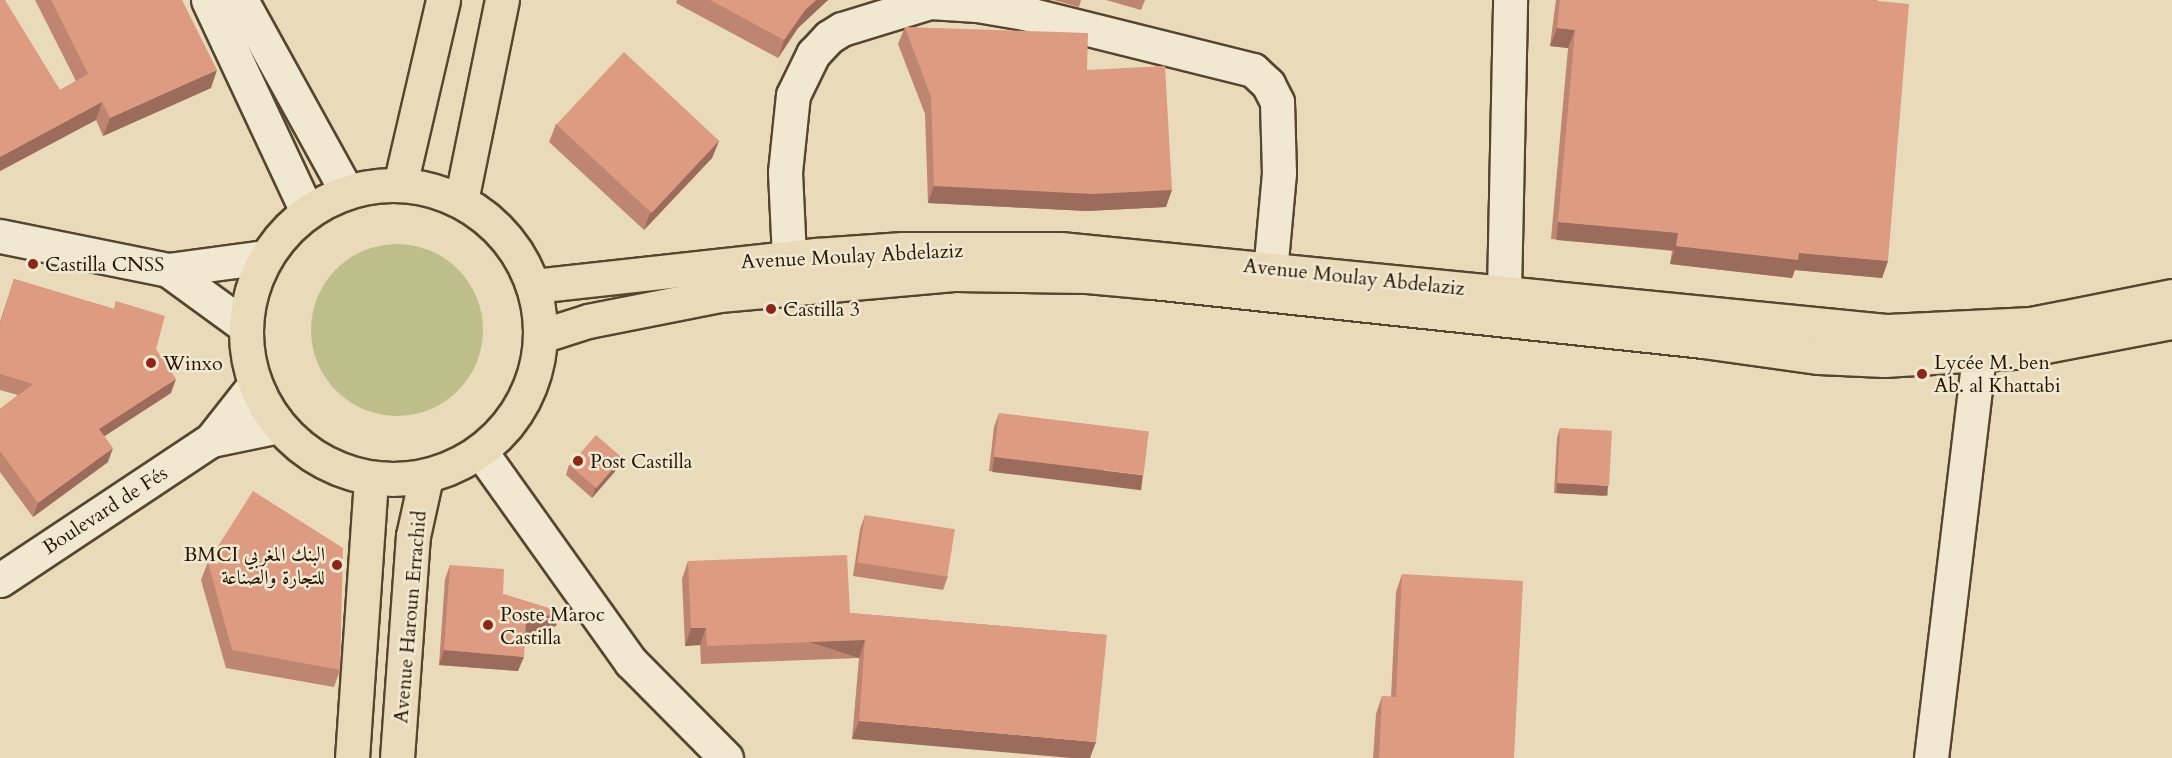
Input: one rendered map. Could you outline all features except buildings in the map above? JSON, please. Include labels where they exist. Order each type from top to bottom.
[{"type":"main road","points":[[400,185],[443,0]]},
{"type":"main road","points":[[461,201],[502,0]]},
{"type":"main road","points":[[400,185],[432,189],[461,201],[498,230],[517,252],[534,286],[541,336],[534,381],[512,421],[481,452],[454,468],[426,477],[370,479],[305,451],[279,426],[255,384],[245,326],[251,290],[266,257],[284,232],[307,211],[347,192],[400,185]]},
{"type":"main road","name":"Avenue Moulay Abdelaziz","points":[[534,286],[789,257],[903,249],[1060,249],[1269,281],[1453,300],[1819,357],[1884,360],[1982,342]]},
{"type":"main road","name":"Avenue Moulay Abdelaziz","points":[[541,336],[588,321],[719,295],[956,274],[1269,281]]},
{"type":"main road","name":"Avenue Moulay Abdelaziz","points":[[1453,300],[1504,292],[1982,342],[2072,343],[2170,310]]},
{"type":"main road","name":"Avenue Haroun Errachid","points":[[397,758],[413,536],[426,477]]},
{"type":"main road","points":[[352,758],[370,479]]},
{"type":"street","points":[[208,0],[307,211]]},
{"type":"street","points":[[241,0],[347,192]]},
{"type":"street","points":[[1504,292],[1510,0]]},
{"type":"street","points":[[789,257],[785,172],[793,95],[800,74],[829,37],[930,2],[1024,13],[1253,70],[1268,84],[1277,102],[1279,173],[1269,281]]},
{"type":"street","points":[[0,236],[168,270],[266,257]]},
{"type":"street","points":[[168,270],[245,326]]},
{"type":"street","points":[[1931,758],[1982,342]]},
{"type":"street","name":"Boulevard de Fés","points":[[0,580],[211,440],[255,384]]},
{"type":"street","name":"Boulevard de Fés","points":[[211,440],[279,426]]},
{"type":"street","points":[[481,452],[631,662],[726,758]]},
{"type":"green space","points":[[397,244],[430,251],[458,269],[476,297],[483,330],[476,363],[458,391],[430,409],[397,416],[364,409],[336,391],[318,363],[311,330],[318,297],[336,269],[364,251]]},
{"type":"place","name":"Castilla CNSS","points":[[33,264]]},
{"type":"place","name":"Castilla 3","points":[[771,309]]},
{"type":"place","name":"Winxo","points":[[151,363]]},
{"type":"place","name":"Lycée M. ben Ab. al Khattabi","points":[[1922,374]]},
{"type":"place","name":"Post Castilla","points":[[578,461]]},
{"type":"place","name":"BMCI البنك المغربي للتجارة والصناعة","points":[[337,565]]},
{"type":"place","name":"Poste Maroc Castilla","points":[[488,625]]}]
